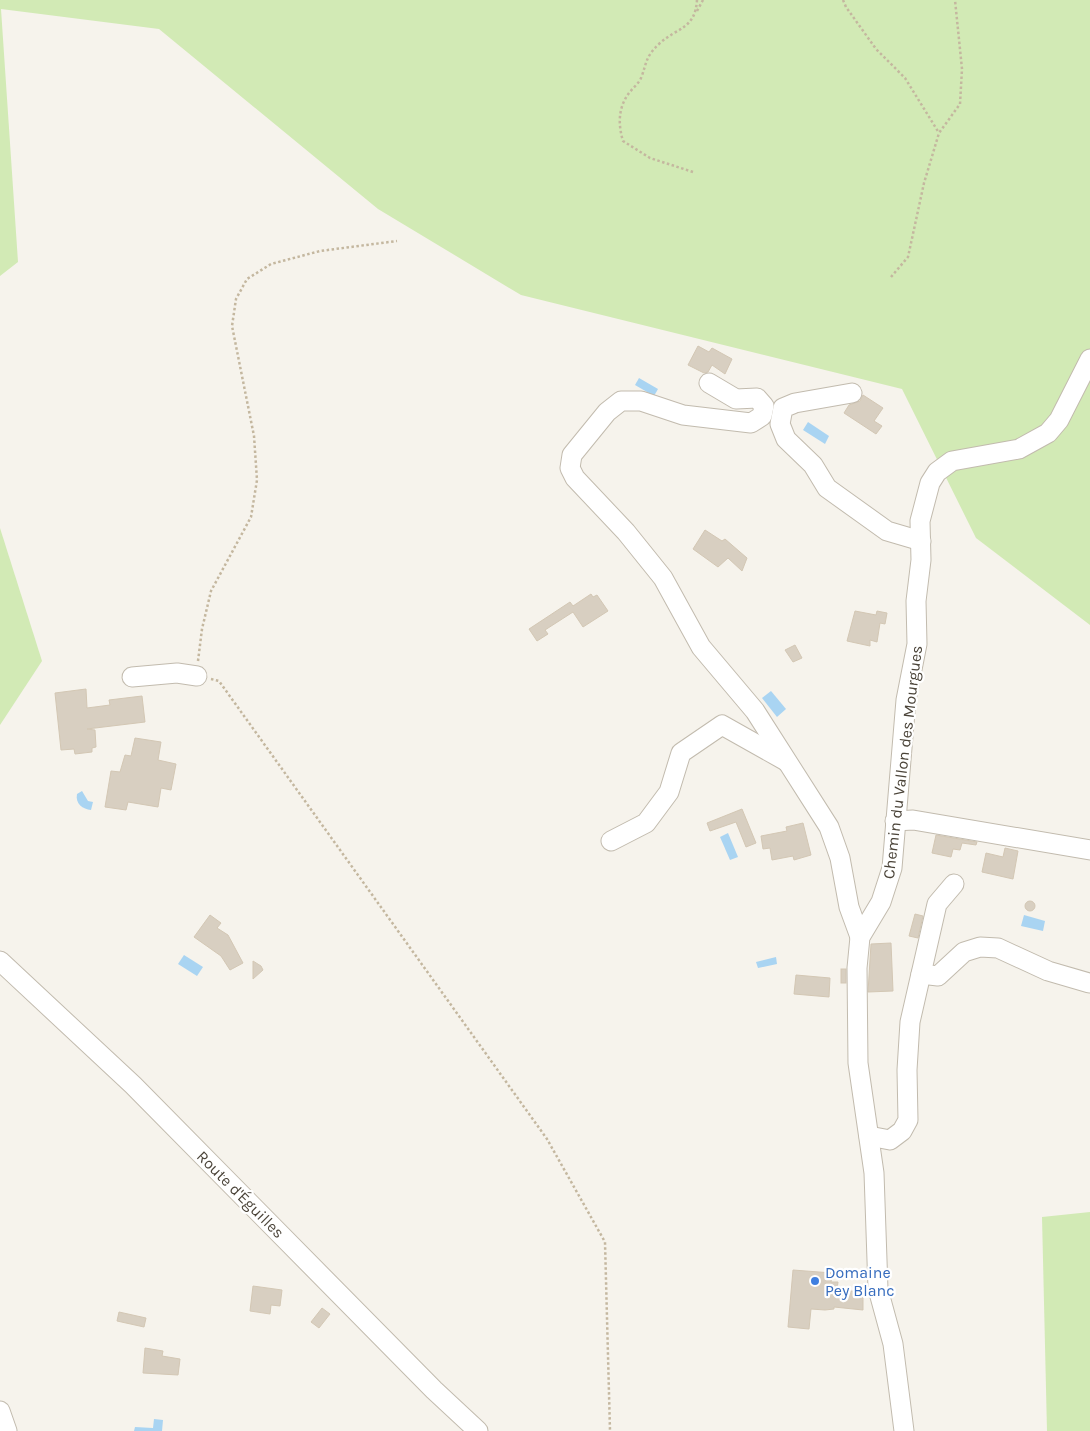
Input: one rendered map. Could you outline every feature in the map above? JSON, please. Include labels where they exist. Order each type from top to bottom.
[{"type":"street","name":"Chemin du Vallon des Mourgues","points":[[904,1431],[893,1344],[878,1289],[874,1173],[858,1063],[857,968],[860,937],[885,891],[892,868],[906,700],[917,644],[916,601],[920,521],[926,494],[937,472],[952,461],[1019,449],[1048,433],[1059,420],[1067,406],[1090,359]]},
{"type":"street","points":[[709,383],[736,399],[757,398],[764,406],[762,416],[751,423],[683,415],[641,401],[620,401],[607,412],[572,455],[570,468],[575,478],[626,532],[663,578],[701,648],[755,711],[829,826],[840,858],[849,908],[860,937]]},
{"type":"street","points":[[852,392],[795,403],[783,408],[780,424],[786,439],[813,464],[827,488],[887,531],[920,541]]},
{"type":"street","points":[[132,677],[178,672],[197,676]]},
{"type":"street","points":[[611,841],[646,823],[669,792],[681,753],[722,725],[787,762]]},
{"type":"street","points":[[895,821],[913,820],[1090,850]]},
{"type":"street","points":[[869,1136],[890,1140],[902,1131],[908,1120],[907,1070],[910,1022],[937,904],[954,884]]},
{"type":"street","points":[[921,974],[938,976],[964,952],[980,948],[998,948],[1048,971],[1089,983]]},
{"type":"street","name":"Route d'Éguilles","points":[[0,961],[132,1085],[415,1371],[477,1431]]},
{"type":"street","points":[[0,1411],[7,1431]]},
{"type":"path","points":[[696,13],[697,0]]},
{"type":"path","points":[[693,172],[650,158],[623,141],[617,123],[627,96],[641,78],[645,60],[659,44],[689,24],[703,0]]},
{"type":"path","points":[[843,0],[846,8],[876,49],[904,78],[939,133]]},
{"type":"path","points":[[891,277],[908,256],[924,183],[939,133],[960,104],[962,69],[955,0]]},
{"type":"path","points":[[397,241],[320,251],[271,264],[247,279],[236,298],[232,326],[254,436],[257,480],[251,517],[211,591],[202,629],[197,676],[220,681],[547,1138],[605,1242],[610,1431]]},
{"type":"green space","points":[[0,0],[1090,0],[1090,625],[976,538],[902,389],[521,295],[378,209],[159,29],[1,9],[18,262],[0,276]]},
{"type":"green space","points":[[0,528],[42,661],[0,725]]},
{"type":"green space","points":[[1090,1212],[1090,1431],[1047,1431],[1042,1217]]},
{"type":"water","points":[[639,378],[658,389],[654,396],[635,385]]},
{"type":"water","points":[[808,422],[829,436],[825,444],[803,430]]},
{"type":"water","points":[[771,691],[786,709],[777,717],[762,698]]},
{"type":"water","points":[[82,791],[88,801],[93,802],[91,810],[83,807],[77,801],[77,794]]},
{"type":"water","points":[[728,833],[738,857],[730,860],[720,837]]},
{"type":"water","points":[[1024,915],[1045,921],[1043,931],[1021,926]]},
{"type":"water","points":[[184,955],[203,967],[197,976],[178,964]]},
{"type":"water","points":[[776,957],[777,964],[758,968],[756,962]]},
{"type":"water","points":[[154,1419],[163,1420],[162,1431],[134,1431],[135,1427],[153,1428]]},
{"type":"building","points":[[698,346],[709,352],[712,348],[732,359],[725,374],[712,365],[708,372],[704,373],[688,365]]},
{"type":"building","points":[[863,395],[883,408],[874,421],[882,426],[876,434],[844,413],[849,405],[860,401]]},
{"type":"building","points":[[705,530],[722,541],[725,539],[747,558],[742,571],[728,558],[718,567],[693,549]]},
{"type":"building","points":[[591,594],[593,597],[597,595],[608,611],[583,627],[573,612],[545,630],[548,634],[537,641],[529,629],[570,602],[573,606]]},
{"type":"building","points":[[855,611],[876,615],[877,611],[887,613],[885,624],[880,623],[877,642],[870,640],[870,646],[847,641]]},
{"type":"building","points":[[795,645],[802,658],[793,662],[785,650]]},
{"type":"building","points":[[86,689],[87,708],[110,705],[109,700],[142,696],[145,722],[87,729],[95,730],[96,747],[92,748],[92,752],[75,754],[74,749],[61,750],[55,693]]},
{"type":"building","points":[[135,738],[161,742],[158,760],[176,764],[171,790],[161,788],[158,807],[128,802],[126,810],[105,807],[111,771],[120,772],[125,755],[131,756]]},
{"type":"building","points":[[742,809],[756,843],[746,847],[736,822],[710,831],[707,823]]},
{"type":"building","points":[[803,823],[811,855],[794,860],[793,856],[772,860],[770,848],[763,849],[761,836],[787,831],[786,827]]},
{"type":"building","points":[[936,835],[977,842],[976,845],[962,843],[960,850],[953,849],[951,857],[932,853]]},
{"type":"building","points":[[1005,848],[1018,851],[1013,879],[982,872],[986,853],[1003,857]]},
{"type":"building","points":[[1028,901],[1032,901],[1035,906],[1034,910],[1028,911],[1025,908],[1025,904]]},
{"type":"building","points":[[915,914],[923,916],[918,938],[909,936]]},
{"type":"building","points":[[210,915],[221,923],[217,928],[228,935],[243,963],[230,970],[221,956],[194,937]]},
{"type":"building","points":[[891,943],[893,991],[868,992],[871,944]]},
{"type":"building","points":[[253,961],[261,966],[263,970],[253,979]]},
{"type":"building","points":[[841,969],[846,969],[846,983],[841,983]]},
{"type":"building","points":[[796,975],[830,978],[829,997],[794,994]]},
{"type":"building","points":[[793,1270],[832,1273],[831,1282],[838,1282],[837,1290],[863,1292],[863,1310],[834,1307],[834,1309],[825,1310],[811,1309],[809,1329],[788,1327]]},
{"type":"building","points":[[253,1286],[282,1290],[280,1306],[271,1305],[270,1314],[250,1311]]},
{"type":"building","points":[[322,1308],[330,1314],[319,1328],[311,1322]]},
{"type":"building","points":[[119,1312],[146,1318],[144,1327],[117,1321]]},
{"type":"building","points":[[145,1348],[163,1351],[162,1356],[180,1359],[178,1375],[143,1373]]},
{"type":"place","name":"Domaine Pey Blanc","points":[[815,1281]]}]
